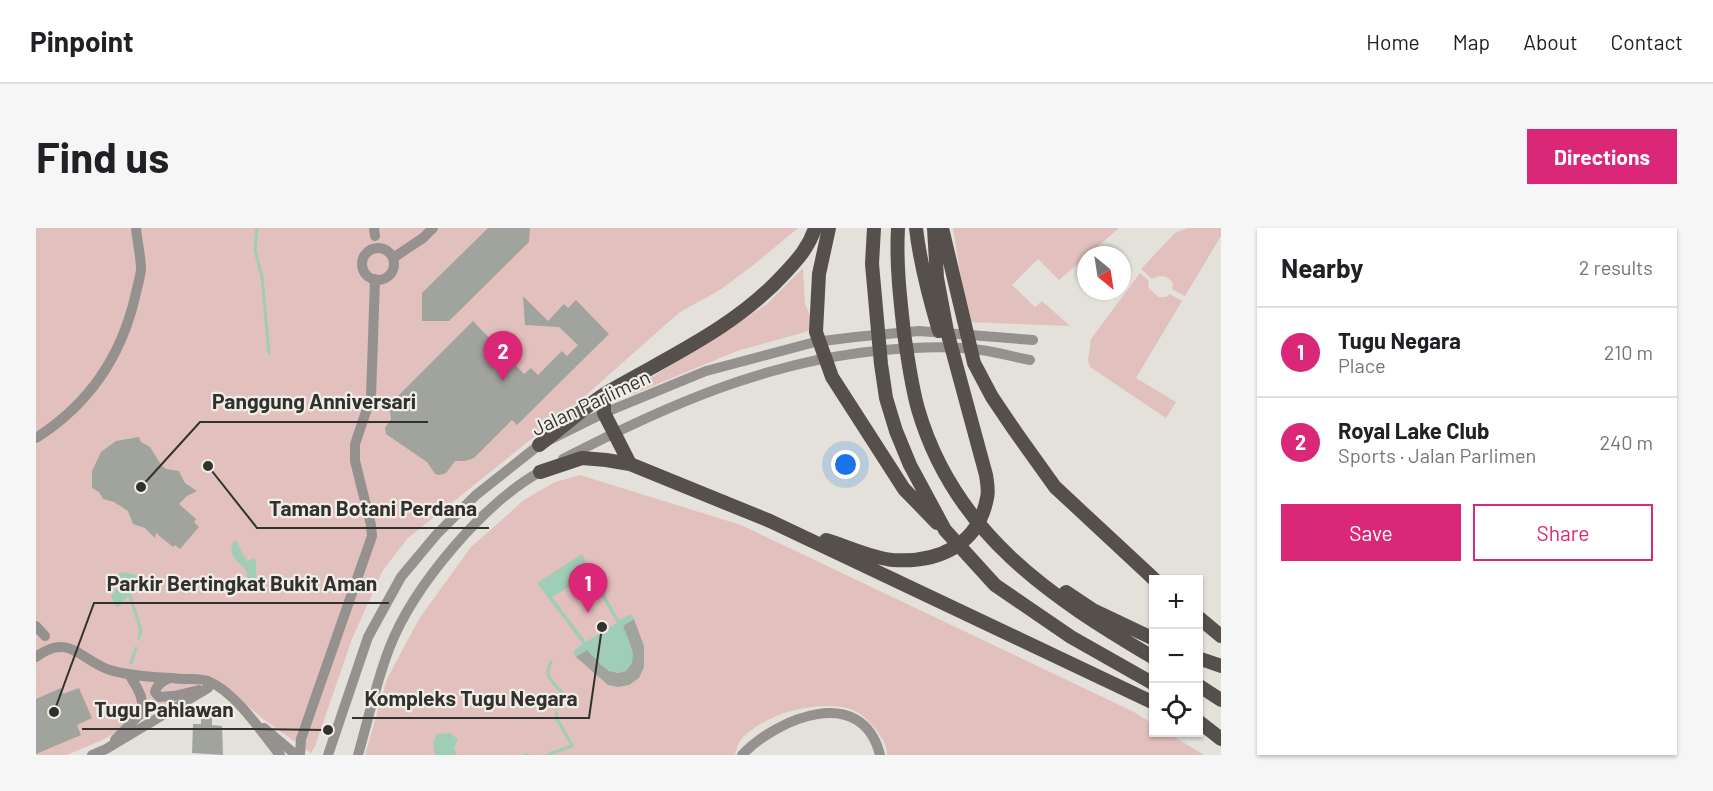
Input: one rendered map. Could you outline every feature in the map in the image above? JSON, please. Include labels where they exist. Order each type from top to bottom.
[{"type":"main road","points":[[539,445],[604,395],[729,323],[772,288],[796,262],[803,254],[815,228]]},
{"type":"main road","points":[[829,228],[819,274],[816,332],[832,377],[904,489],[995,585],[1071,637],[1152,683]]},
{"type":"main road","points":[[874,228],[872,264],[886,398],[910,465],[945,530]]},
{"type":"main road","points":[[898,228],[901,302],[910,375],[919,411],[932,448],[944,472],[972,516],[996,543],[1048,591],[1149,655]]},
{"type":"main road","points":[[916,228],[918,254],[927,291],[942,342],[961,386]]},
{"type":"main road","points":[[770,521],[891,560],[917,560],[934,557],[955,548],[970,534],[980,519],[988,496],[986,475],[947,331],[939,289],[934,228]]},
{"type":"main road","points":[[942,228],[974,363],[992,397],[1055,487],[1151,575]]},
{"type":"main road","points":[[604,395],[604,413],[630,464]]},
{"type":"main road","points":[[540,472],[582,458],[630,464],[770,521],[1149,701]]},
{"type":"main road","points":[[996,543],[1093,610],[1149,637]]},
{"type":"main road","points":[[1203,620],[1221,636]]},
{"type":"main road","points":[[1203,660],[1221,666]]},
{"type":"main road","points":[[1203,688],[1221,700]]},
{"type":"main road","points":[[1203,726],[1221,739]]},
{"type":"street","points":[[36,438],[79,405],[111,362],[130,318],[141,270],[136,228]]},
{"type":"street","points":[[393,258],[423,238],[433,228]]},
{"type":"street","points":[[381,248],[390,253],[393,258],[393,271],[388,276],[375,279],[365,272],[363,264],[365,255],[372,250],[381,248]]},
{"type":"street","points":[[258,726],[265,728],[298,755],[301,739],[372,536],[355,461],[355,444],[370,398],[375,279]]},
{"type":"street","name":"Jalan Parlimen","points":[[328,752],[368,637],[401,577],[437,534],[476,495],[539,445],[604,413],[706,371],[815,342],[919,331],[1033,340]]},
{"type":"street","points":[[1013,357],[1015,338]]},
{"type":"street","name":"Jalan Parlimen","points":[[358,755],[389,648],[416,596],[477,522],[498,502],[540,472],[614,433],[712,389],[813,359],[853,352],[915,347],[980,350],[1030,360]]},
{"type":"street","points":[[706,371],[712,389]]},
{"type":"street","points":[[36,626],[45,636]]},
{"type":"street","points":[[36,657],[46,649],[68,646],[109,670],[209,681],[212,687],[238,705],[258,726],[279,755]]},
{"type":"street","points":[[106,749],[140,714],[142,708],[142,697],[129,674]]},
{"type":"street","points":[[170,678],[160,682],[156,688],[155,692],[159,697],[212,687]]},
{"type":"street","points":[[92,755],[212,687]]},
{"type":"street","points":[[742,755],[753,744],[802,716],[834,713],[859,722],[871,733],[880,755]]},
{"type":"street","points":[[281,743],[301,739]]},
{"type":"shaded area","points":[[36,228],[798,228],[720,290],[680,312],[585,396],[408,538],[383,570],[352,639],[311,753],[212,678],[165,708],[102,740],[67,755],[36,755]]},
{"type":"shaded area","points":[[953,228],[1119,228],[1098,246],[1077,246],[1077,264],[1059,280],[1038,259],[1012,285],[1035,307],[1042,301],[1070,326],[968,322]]},
{"type":"shaded area","points":[[1188,228],[1221,228],[1221,236],[1185,296],[1172,289],[1173,283],[1168,278],[1158,276],[1152,279],[1141,269],[1175,233]]},
{"type":"shaded area","points":[[803,268],[805,304],[816,329],[737,351],[631,395],[630,391],[767,304]]},
{"type":"shaded area","points":[[1140,273],[1149,281],[1148,287],[1158,297],[1166,297],[1170,294],[1182,301],[1136,378],[1176,402],[1166,418],[1090,367],[1088,360],[1091,339],[1120,300],[1131,300],[1131,285]]},
{"type":"shaded area","points":[[580,475],[741,525],[1134,712],[1149,721],[1149,737],[1175,737],[1204,755],[887,755],[886,746],[879,734],[861,715],[847,708],[819,706],[791,711],[764,722],[742,738],[735,755],[365,755],[387,679],[419,619],[471,547],[524,500],[555,482]]},
{"type":"shaded area","points":[[234,541],[238,542],[247,561],[254,558],[256,561],[256,579],[247,578],[247,571],[234,558],[231,550]]},
{"type":"shaded area","points":[[582,554],[619,620],[631,614],[634,619],[623,626],[633,652],[632,664],[628,669],[622,672],[608,670],[599,664],[587,650],[576,657],[573,652],[583,644],[537,583]],"holes":[[[589,574],[617,623],[586,642],[552,597]]]},
{"type":"shaded area","points":[[119,573],[137,575],[142,583],[120,606],[116,607],[111,596],[120,584]]},
{"type":"shaded area","points":[[451,733],[458,740],[454,748],[457,755],[435,755],[433,742],[437,734]]},
{"type":"building","points":[[488,228],[530,228],[529,242],[449,321],[422,321],[422,293]]},
{"type":"building","points":[[523,296],[548,321],[564,304],[568,308],[576,300],[609,334],[517,425],[512,420],[474,458],[455,461],[446,473],[435,474],[427,462],[386,434],[385,428],[391,419],[389,407],[473,321],[524,374],[531,368],[538,375],[562,351],[567,356],[578,345],[559,327],[525,325]]},
{"type":"building","points":[[139,437],[141,442],[150,447],[161,465],[166,469],[179,471],[185,483],[197,491],[187,496],[179,504],[196,519],[194,522],[199,527],[180,549],[175,545],[173,547],[156,533],[155,538],[145,528],[133,524],[128,511],[114,502],[103,499],[99,492],[92,488],[92,471],[101,452],[116,441]]},
{"type":"building","points":[[634,619],[644,646],[644,667],[639,678],[629,685],[618,687],[608,685],[576,657],[587,650],[609,671],[618,673],[626,671],[632,663],[633,654],[623,626]]},
{"type":"building","points":[[61,688],[63,694],[79,688],[92,718],[77,725],[81,735],[36,754],[36,699]]},
{"type":"building","points":[[201,714],[212,714],[212,725],[222,726],[223,755],[192,753],[193,724],[201,724]]},
{"type":"waterway","points":[[257,228],[255,250],[262,277],[269,353]]},
{"type":"waterway","points":[[130,596],[141,630],[139,638]]},
{"type":"waterway","points":[[131,663],[136,648]]},
{"type":"waterway","points":[[551,662],[548,668],[549,677],[566,697],[564,704],[557,708]]},
{"type":"waterway","points":[[556,713],[572,745]]},
{"type":"waterway","points":[[547,755],[572,746]]},
{"type":"place","name":"Royal Lake Club","points":[[503,381]]},
{"type":"place","name":"Taman Botani Perdana","points":[[208,466]]},
{"type":"place","name":"Panggung Anniversari","points":[[141,487]]},
{"type":"place","name":"Tugu Negara","points":[[588,613]]},
{"type":"place","name":"Kompleks Tugu Negara","points":[[602,627]]},
{"type":"place","name":"Parkir Bertingkat Bukit Aman","points":[[54,712]]},
{"type":"place","name":"Tugu Pahlawan","points":[[328,730]]}]
